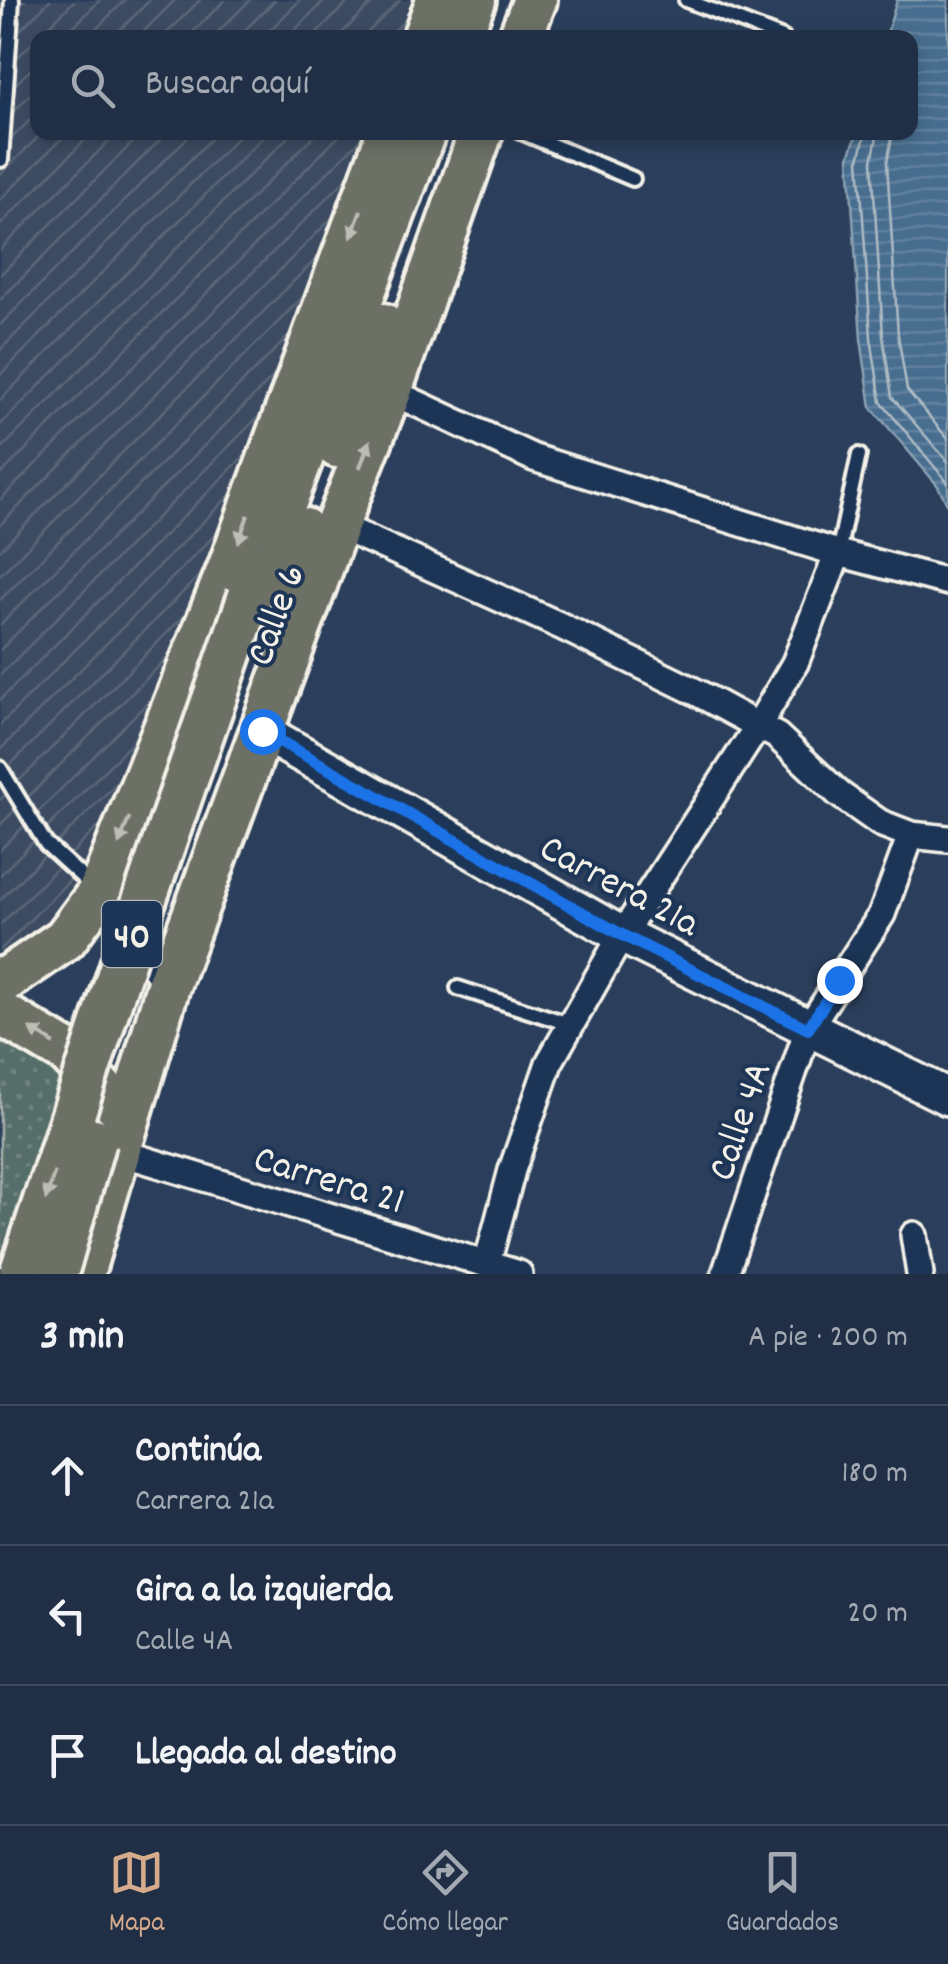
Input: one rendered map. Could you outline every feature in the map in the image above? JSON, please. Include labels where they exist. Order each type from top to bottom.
[{"type":"highway","points":[[497,30],[508,0]]},
{"type":"highway","points":[[523,30],[535,0]]},
{"type":"highway","points":[[0,979],[8,978],[64,939],[99,894],[228,569],[387,140]]},
{"type":"highway","name":"Calle 6","points":[[56,1274],[263,601],[421,140]]},
{"type":"highway","name":"Calle 6","points":[[21,1274],[128,947],[263,601],[454,140]]},
{"type":"highway","points":[[82,1274],[168,986],[479,140]]},
{"type":"highway","points":[[0,1013],[68,1053],[124,1134]]},
{"type":"main road","name":"Carrera 21a","points":[[262,731],[622,935],[948,1097]]},
{"type":"street","points":[[390,391],[534,458],[838,553],[948,582]]},
{"type":"street","points":[[337,525],[561,626],[777,736],[852,804],[880,823],[911,836],[948,839]]},
{"type":"street","points":[[487,1264],[512,1170],[550,1063],[569,1024],[795,662],[838,553]]},
{"type":"street","name":"Calle 4A","points":[[725,1274],[808,1029],[882,914],[911,836]]},
{"type":"street","points":[[99,894],[168,986]]},
{"type":"street","name":"Carrera 21","points":[[124,1134],[519,1274]]},
{"type":"street","points":[[914,1235],[920,1274]]},
{"type":"lane","points":[[2,160],[12,0]]},
{"type":"lane","points":[[686,0],[763,30]]},
{"type":"lane","points":[[541,140],[633,179]]},
{"type":"lane","points":[[838,553],[859,455]]},
{"type":"lane","points":[[0,768],[46,844],[99,894]]},
{"type":"lane","points":[[458,988],[569,1024]]},
{"type":"shaded area","points":[[0,0],[438,0],[427,30],[30,30],[30,140],[386,140],[99,893],[0,979]]},
{"type":"green space","points":[[0,1026],[62,1069],[0,1267]]},
{"type":"water","points":[[897,0],[948,0],[948,506],[938,486],[871,407],[861,339],[849,157],[855,140],[918,140],[918,30],[888,30]]},
{"type":"route","points":[[262,731],[622,935],[808,1029],[839,980]]}]
